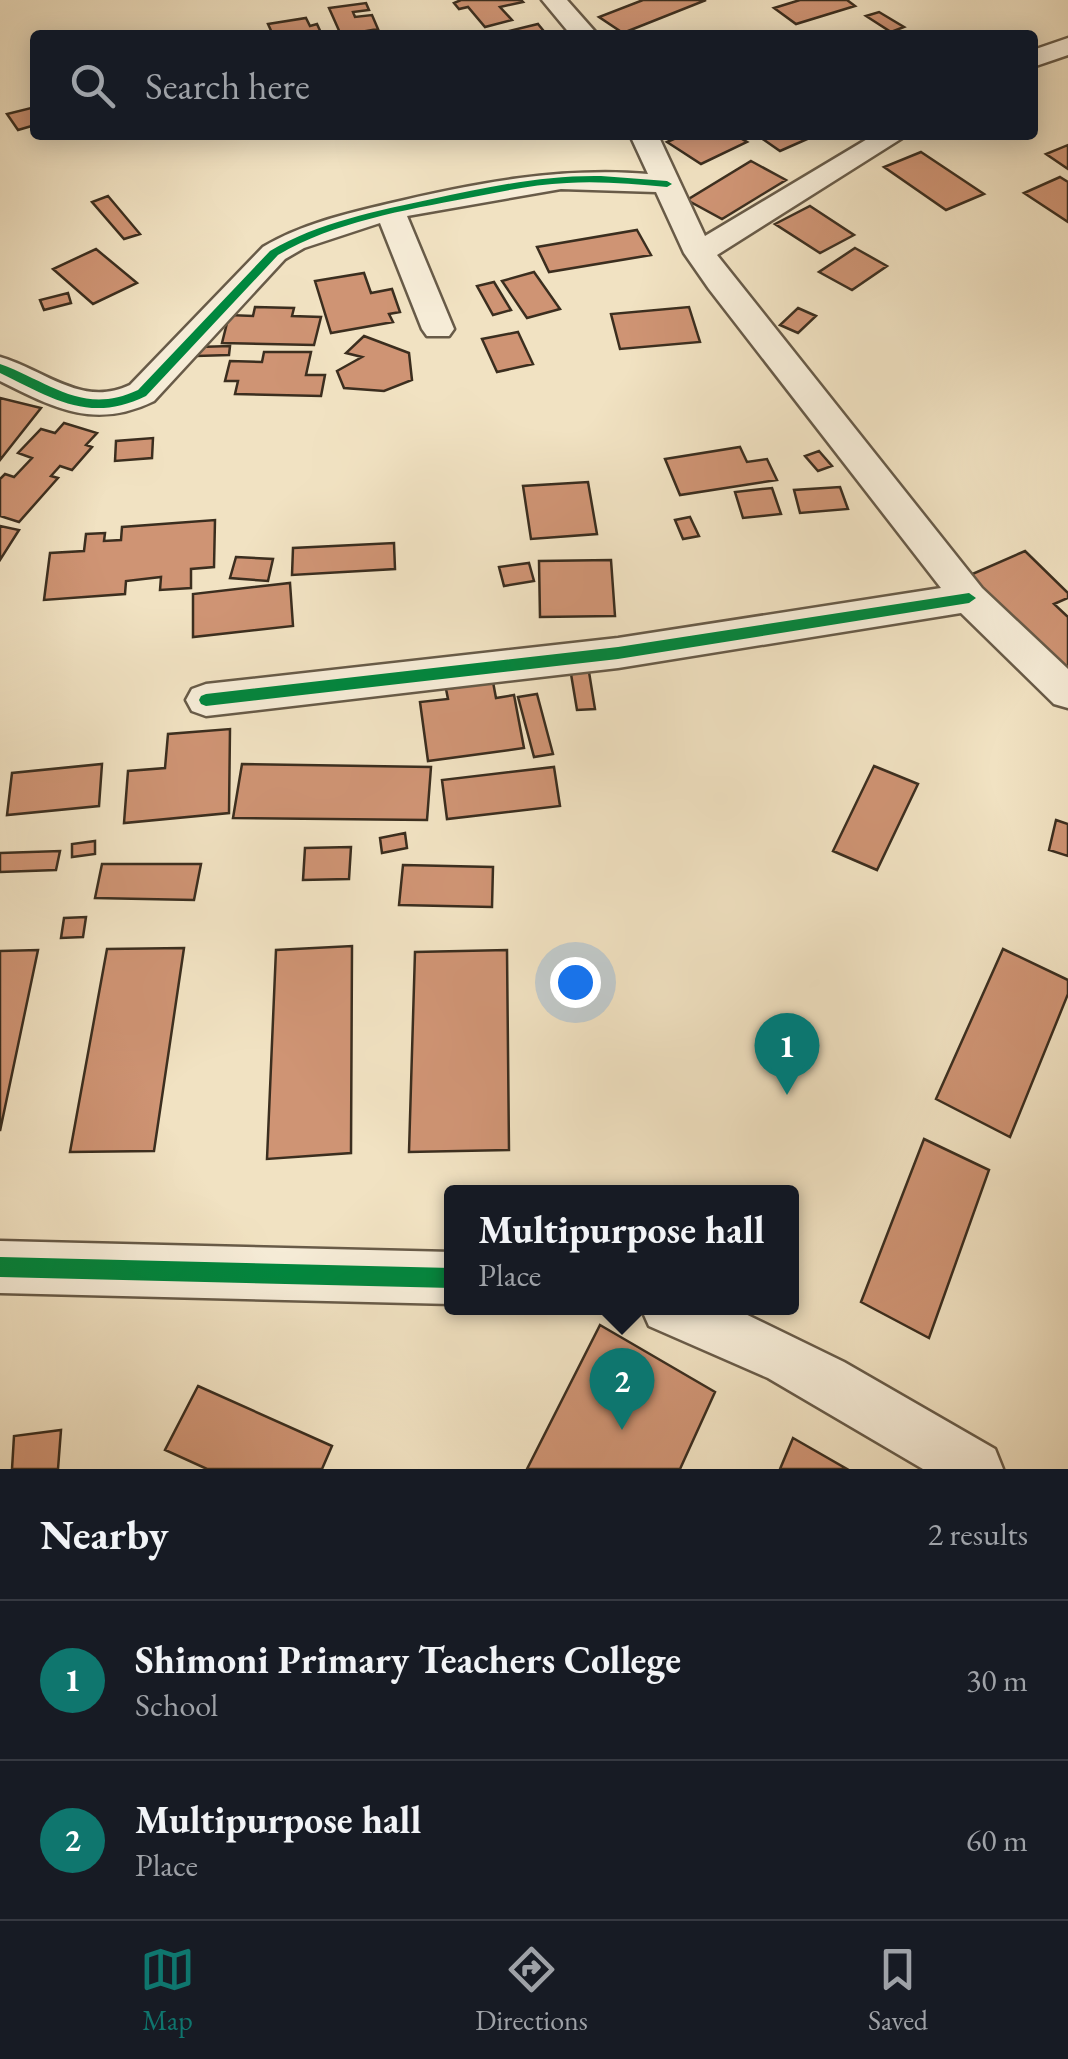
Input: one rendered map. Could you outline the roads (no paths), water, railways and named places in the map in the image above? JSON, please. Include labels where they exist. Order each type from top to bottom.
[{"type":"street","points":[[554,0],[581,30]]},
{"type":"street","points":[[1038,57],[1068,46]]},
{"type":"street","points":[[646,140],[699,253],[969,598],[1068,693]]},
{"type":"street","points":[[699,253],[884,140]]},
{"type":"street","points":[[0,368],[83,405],[114,406],[130,400],[281,246],[391,213],[512,186],[607,179],[668,184]]},
{"type":"street","points":[[391,213],[438,329]]},
{"type":"street","points":[[206,700],[618,653],[969,598]]},
{"type":"street","points":[[0,1267],[444,1278]]},
{"type":"street","points":[[687,1315],[808,1372],[975,1469]]},
{"type":"place","name":"Shimoni Primary Teachers College","points":[[787,1095]]},
{"type":"place","name":"Multipurpose hall","points":[[622,1430]]}]
